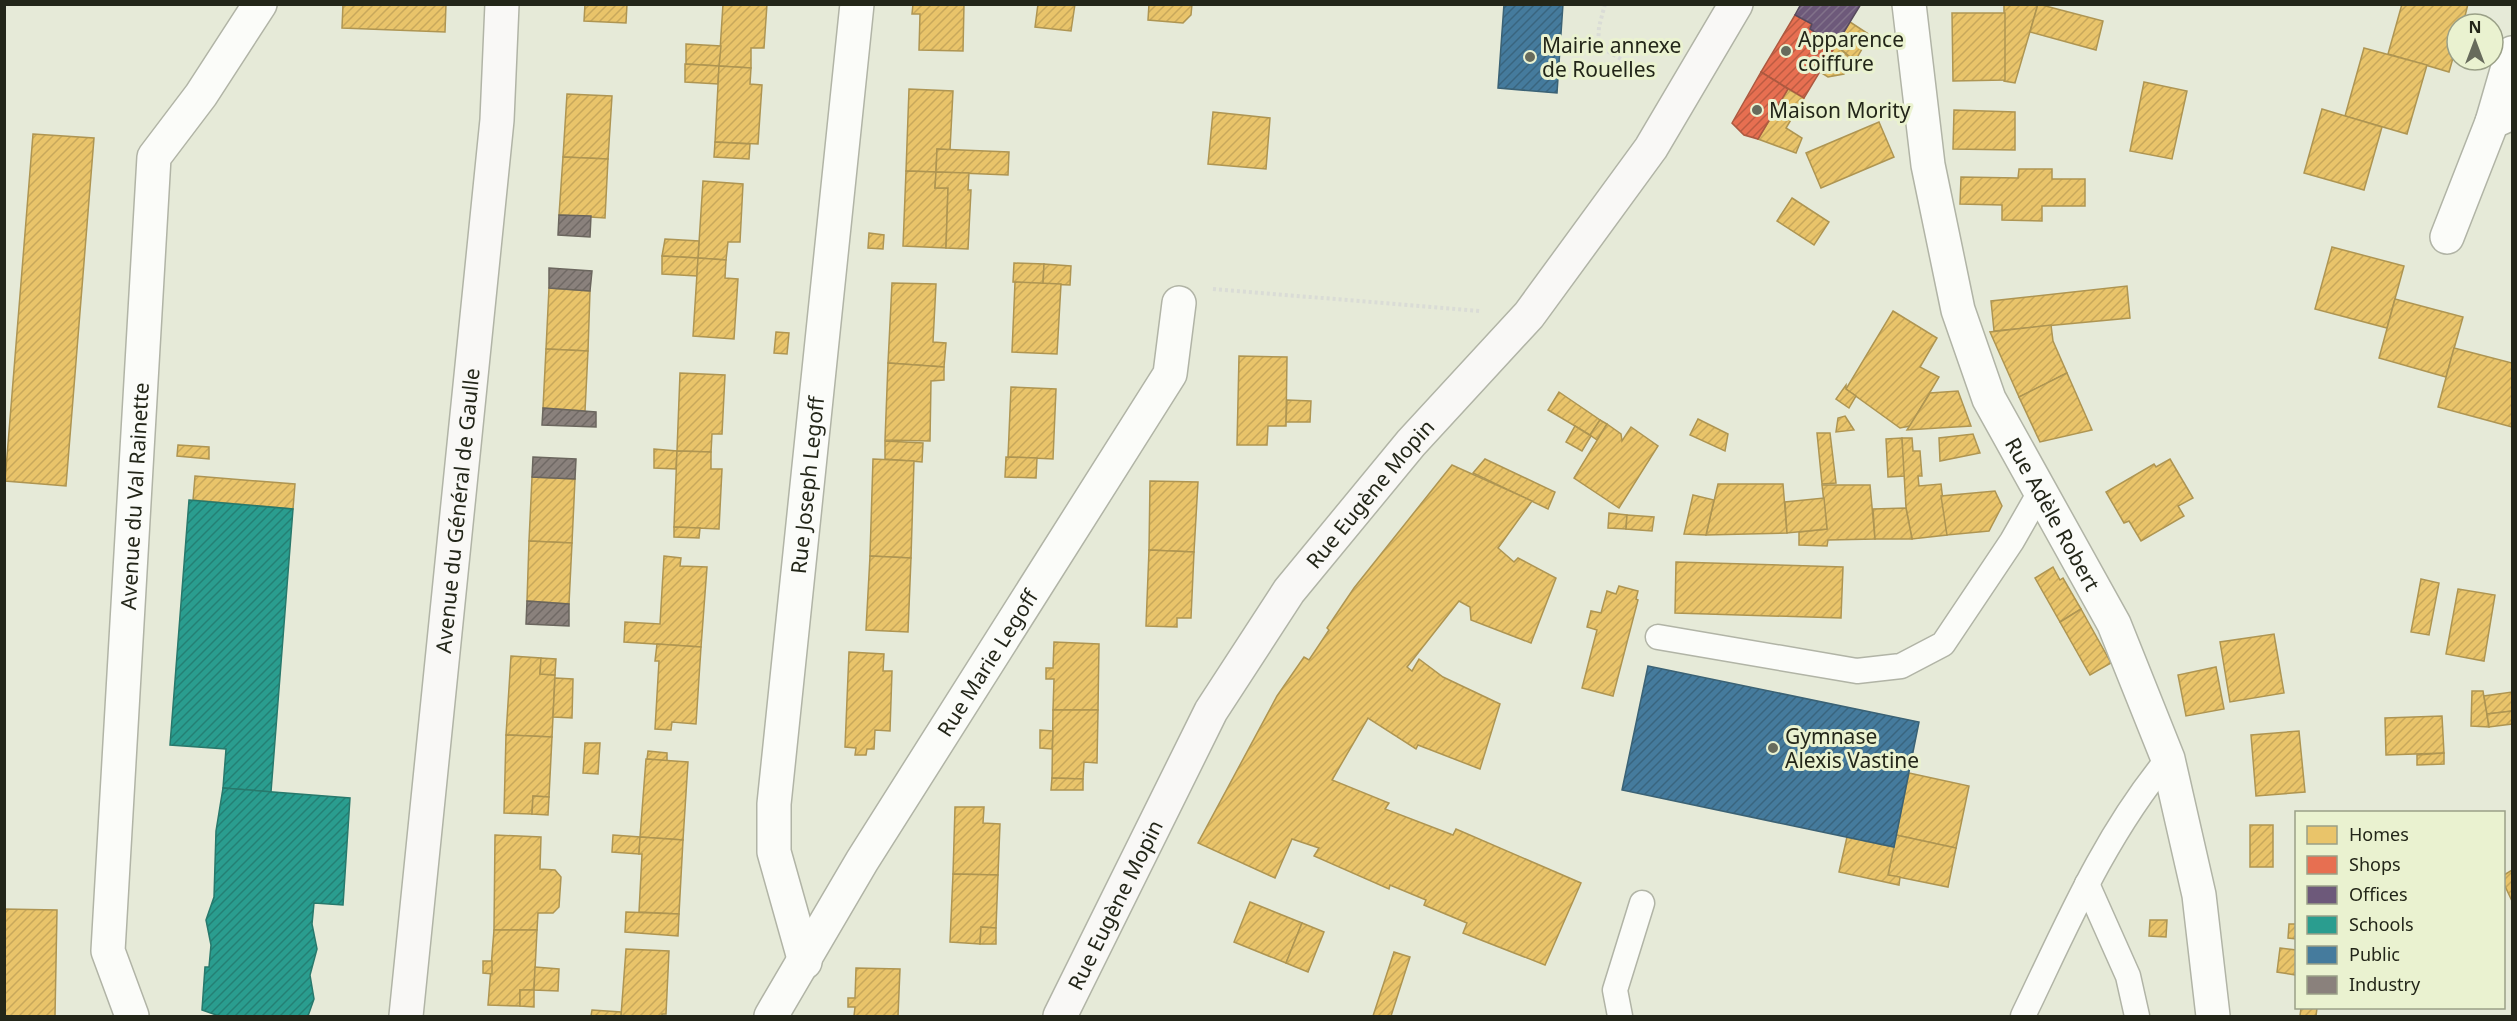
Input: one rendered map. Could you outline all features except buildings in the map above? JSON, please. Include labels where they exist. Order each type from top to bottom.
[{"type":"main road","name":"Avenue du Général de Gaulle","points":[[406,1017],[497,120],[502,4]]},
{"type":"main road","name":"Rue Eugène Mopin","points":[[1060,1017],[1211,711],[1289,591],[1411,443],[1529,315],[1651,148],[1736,4]]},
{"type":"street","name":"Avenue du Val Rainette","points":[[132,1017],[108,951],[154,157],[201,95],[260,4]]},
{"type":"street","name":"Rue Joseph Legoff","points":[[805,962],[774,852],[774,804],[857,4]]},
{"type":"street","name":"Rue Adèle Robert","points":[[1909,4],[1928,165],[1958,310],[1989,399],[2114,624],[2168,759],[2199,895],[2213,1017]]},
{"type":"street","points":[[2447,237],[2502,117],[2512,53]]},
{"type":"street","name":"Rue Marie Legoff","points":[[771,1017],[862,861],[1170,374],[1179,303]]},
{"type":"lane","points":[[1658,637],[1857,671],[1901,666],[1943,644],[2012,542],[2040,492]]},
{"type":"lane","points":[[2023,1017],[2099,859],[2142,791],[2168,759]]},
{"type":"lane","points":[[2087,884],[2128,976],[2136,1017]]},
{"type":"lane","points":[[1620,1017],[1615,990],[1642,903]]},
{"type":"path","points":[[1605,4],[1599,27],[1598,46],[1647,75]]},
{"type":"path","points":[[1179,303],[1202,288],[1529,315]]},
{"type":"place","name":"Apparence coiffure","points":[[1786,51]]},
{"type":"place","name":"Mairie annexe de Rouelles","points":[[1530,57]]},
{"type":"place","name":"Maison Mority","points":[[1757,110]]},
{"type":"place","name":"Gymnase Alexis Vastine","points":[[1773,748]]}]
